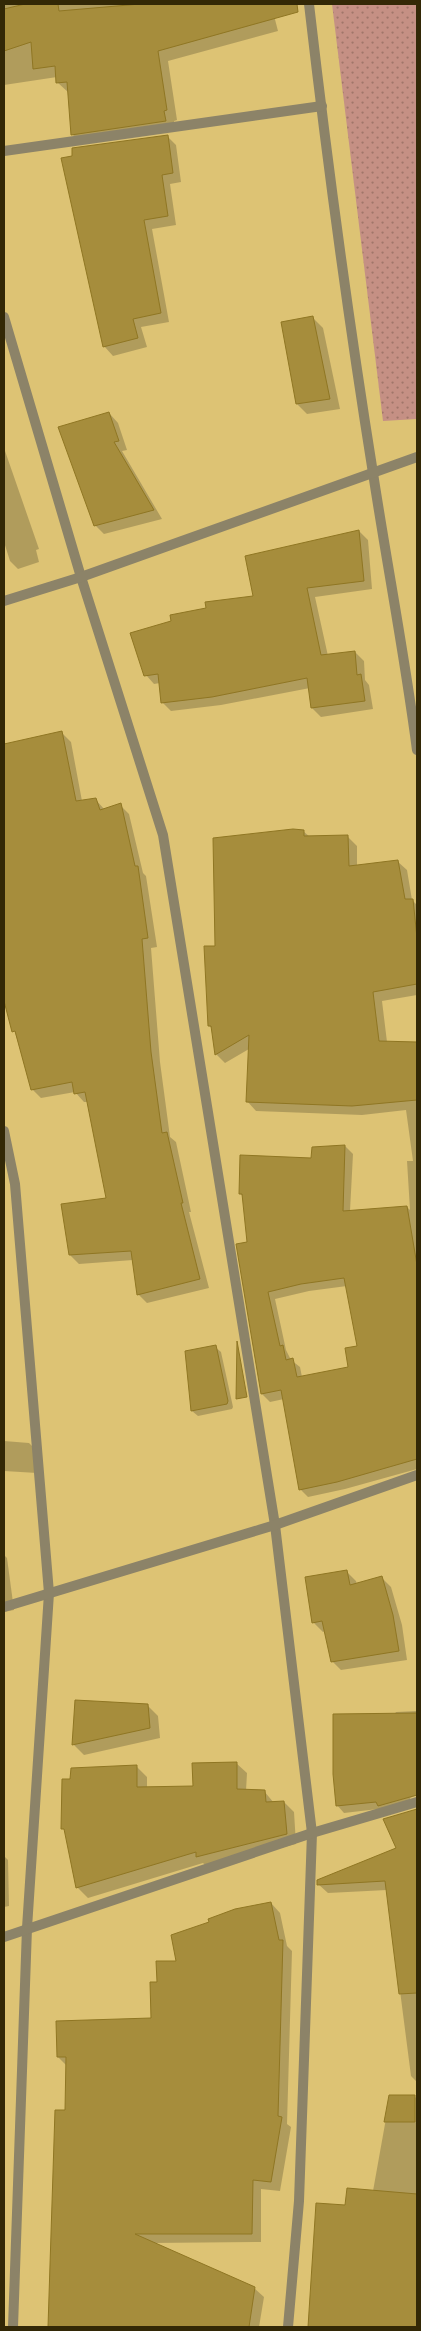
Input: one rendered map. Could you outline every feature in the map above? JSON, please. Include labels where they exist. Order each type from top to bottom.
[{"type":"street","points":[[309,4],[373,473],[406,662],[417,750]]},
{"type":"street","points":[[4,151],[322,106]]},
{"type":"street","points":[[4,317],[81,577],[163,835],[275,1525],[312,1833],[299,2201],[288,2327]]},
{"type":"street","points":[[4,601],[81,577],[417,457]]},
{"type":"street","points":[[406,662],[417,663]]},
{"type":"street","points":[[4,1131],[15,1184],[49,1593],[28,1928],[13,2327]]},
{"type":"street","points":[[4,1607],[275,1525],[417,1475]]},
{"type":"street","points":[[4,1937],[312,1833],[417,1802]]},
{"type":"shaded area","points":[[332,4],[417,4],[417,419],[383,421]]},
{"type":"building","points":[[25,4],[58,4],[59,11],[140,4],[297,4],[298,12],[158,51],[167,110],[164,111],[166,121],[71,135],[67,82],[56,83],[55,66],[33,69],[31,42],[4,51],[4,9]]},
{"type":"building","points":[[168,135],[173,173],[162,175],[168,216],[144,220],[161,313],[133,319],[138,338],[103,347],[61,158],[72,156],[72,148]]},
{"type":"building","points":[[313,316],[330,399],[296,404],[281,322]]},
{"type":"building","points":[[109,412],[119,441],[114,442],[154,510],[94,526],[58,427]]},
{"type":"building","points":[[359,530],[364,581],[307,588],[321,655],[355,651],[357,675],[361,674],[365,701],[311,708],[307,678],[212,697],[161,703],[158,674],[144,676],[130,633],[171,621],[170,615],[206,608],[205,602],[253,596],[245,556]]},
{"type":"building","points":[[62,731],[76,801],[96,798],[100,810],[121,803],[135,866],[138,866],[148,938],[142,939],[151,1052],[162,1133],[167,1132],[183,1203],[181,1203],[200,1279],[137,1295],[131,1251],[69,1255],[61,1204],[106,1198],[85,1092],[74,1094],[72,1082],[31,1090],[15,1031],[12,1032],[4,1001],[4,744]]},
{"type":"building","points":[[293,829],[304,830],[304,836],[348,835],[349,866],[398,860],[405,899],[413,899],[417,938],[417,984],[373,992],[379,1041],[417,1042],[417,1100],[352,1106],[246,1102],[249,1035],[215,1055],[211,1026],[208,1026],[204,946],[215,946],[213,838]]},
{"type":"building","points":[[345,1145],[343,1211],[407,1206],[417,1265],[417,1459],[337,1482],[299,1490],[281,1390],[261,1394],[236,1244],[247,1242],[242,1194],[239,1194],[240,1155],[311,1158],[312,1147]],"holes":[[[344,1278],[357,1346],[345,1348],[348,1367],[297,1377],[293,1358],[286,1360],[283,1345],[280,1346],[268,1292],[301,1284]]]},
{"type":"building","points":[[237,1341],[247,1397],[236,1399]]},
{"type":"building","points":[[216,1345],[228,1401],[227,1404],[191,1411],[185,1351]]},
{"type":"building","points":[[347,1570],[350,1585],[382,1576],[393,1615],[399,1651],[331,1662],[322,1621],[312,1623],[305,1577]]},
{"type":"building","points":[[75,1700],[148,1704],[150,1728],[72,1745]]},
{"type":"building","points":[[417,1713],[417,1795],[378,1806],[376,1802],[336,1806],[333,1774],[333,1714]]},
{"type":"building","points":[[237,1762],[237,1789],[265,1790],[266,1802],[284,1801],[287,1834],[196,1857],[196,1852],[76,1888],[64,1829],[61,1829],[62,1779],[70,1779],[71,1768],[137,1765],[137,1787],[193,1786],[192,1763]]},
{"type":"building","points":[[417,1809],[417,1993],[399,1994],[385,1881],[317,1885],[317,1880],[396,1848],[383,1819]]},
{"type":"building","points":[[271,1902],[279,1940],[283,1940],[278,2116],[282,2117],[271,2182],[253,2180],[252,2234],[135,2234],[255,2287],[249,2327],[48,2327],[55,2110],[65,2110],[66,2057],[57,2057],[56,2021],[151,2018],[150,1982],[157,1982],[156,1961],[176,1961],[171,1935],[209,1922],[208,1919],[235,1909]]},
{"type":"building","points":[[389,2095],[415,2095],[415,2122],[384,2122]]},
{"type":"building","points":[[347,2188],[417,2194],[417,2327],[308,2327],[316,2203],[345,2205]]}]
